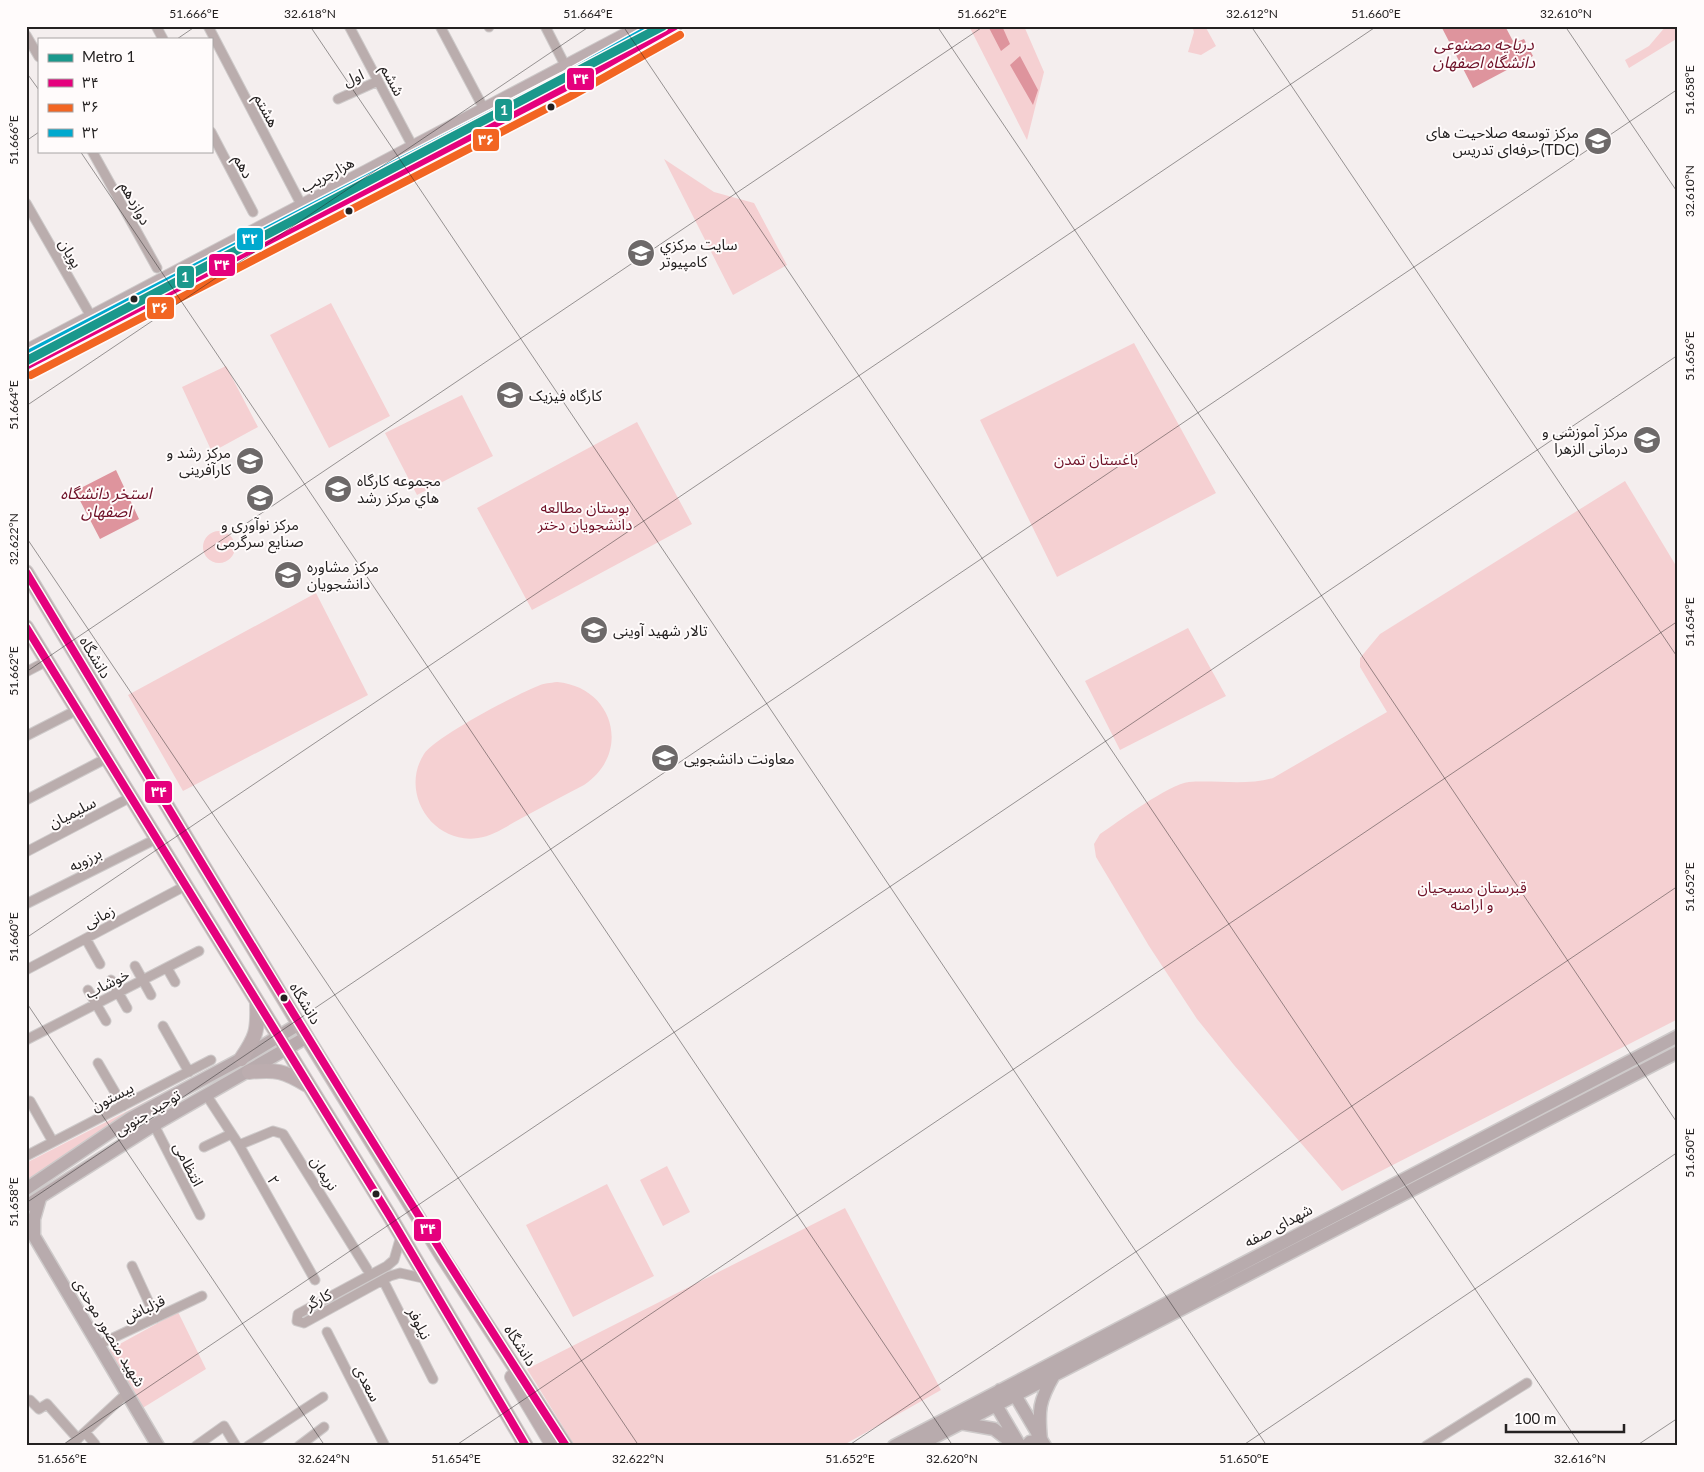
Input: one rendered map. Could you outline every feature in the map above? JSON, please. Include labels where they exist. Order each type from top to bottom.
[{"type":"main road","name":"هزارجریب","points":[[26,352],[92,318],[146,297],[302,206],[566,66],[628,30],[643,26]]},
{"type":"main road","points":[[26,366],[146,297],[426,159],[617,60],[675,26]]},
{"type":"main road","points":[[415,146],[426,159]]},
{"type":"main road","name":"دانشگاه","points":[[26,572],[299,1024],[444,1259],[566,1446]]},
{"type":"main road","points":[[26,626],[401,1236],[526,1446]]},
{"type":"main road","points":[[241,1059],[254,1040],[258,1028],[257,1004]]},
{"type":"main road","name":"توحید جنوبی","points":[[26,1189],[134,1117],[241,1059],[299,1024]]},
{"type":"main road","name":"شهدای صفه","points":[[894,1446],[1508,1123],[1678,1036]]},
{"type":"main road","name":"توحید جنوبی","points":[[26,1206],[154,1125],[307,1037]]},
{"type":"main road","name":"شهدای صفه","points":[[917,1446],[1678,1052]]},
{"type":"main road","points":[[249,1072],[272,1069],[286,1073],[310,1087]]},
{"type":"main road","points":[[76,1174],[84,1159],[141,1120],[140,1117],[134,1117]]},
{"type":"main road","points":[[1508,1123],[1515,1136]]},
{"type":"main road","points":[[30,1234],[40,1198]]},
{"type":"main road","name":"شهید منصور موحدی","points":[[30,1234],[158,1446]]},
{"type":"main road","points":[[444,1259],[553,1446]]},
{"type":"main road","points":[[427,1279],[535,1446]]},
{"type":"main road","points":[[1043,1443],[1038,1418],[1042,1396],[1054,1375]]},
{"type":"main road","points":[[1018,1446],[996,1405],[1000,1390],[1015,1395],[1043,1443]]},
{"type":"main road","points":[[960,1423],[994,1429],[1018,1446]]},
{"type":"main road","points":[[1026,1446],[1030,1442],[1043,1443]]},
{"type":"street","points":[[156,26],[162,38]]},
{"type":"street","name":"هشتم","points":[[208,26],[302,206]]},
{"type":"street","name":"ششم","points":[[349,26],[415,146]]},
{"type":"street","points":[[440,26],[484,110]]},
{"type":"street","points":[[545,26],[566,66]]},
{"type":"street","points":[[26,35],[38,55]]},
{"type":"street","name":"اول","points":[[338,99],[378,81]]},
{"type":"street","name":"دهم","points":[[212,134],[253,212]]},
{"type":"street","name":"دوازدهم","points":[[93,152],[157,268]]},
{"type":"street","name":"پویان","points":[[26,203],[92,318]]},
{"type":"street","points":[[26,672],[47,661]]},
{"type":"street","points":[[26,736],[77,710]]},
{"type":"street","points":[[26,800],[107,758]]},
{"type":"street","name":"سلیمیان","points":[[26,852],[131,798]]},
{"type":"street","name":"برزویه","points":[[26,904],[156,838]]},
{"type":"street","name":"زمانی","points":[[26,970],[185,886]]},
{"type":"street","points":[[86,939],[100,964]]},
{"type":"street","name":"خوشاب","points":[[26,1040],[199,951]]},
{"type":"street","points":[[135,966],[152,995]]},
{"type":"street","points":[[167,968],[175,982]]},
{"type":"street","points":[[111,980],[127,1008]]},
{"type":"street","points":[[88,990],[106,1021]]},
{"type":"street","points":[[163,1026],[189,1072]]},
{"type":"street","name":"بیستون","points":[[26,1156],[211,1060]]},
{"type":"street","points":[[98,1063],[124,1106]]},
{"type":"street","name":"۲","points":[[207,1096],[239,1145],[315,1280]]},
{"type":"street","points":[[30,1101],[53,1142]]},
{"type":"street","name":"انتظامی","points":[[154,1125],[200,1215]]},
{"type":"street","name":"نریمان","points":[[239,1145],[273,1130],[283,1134],[367,1268]]},
{"type":"street","points":[[204,1147],[231,1134]]},
{"type":"street","name":"کارگر","points":[[401,1236],[394,1260],[387,1266],[298,1314],[297,1321],[304,1323],[383,1280],[400,1273],[427,1279]]},
{"type":"street","points":[[132,1266],[156,1318]]},
{"type":"street","name":"نیلوفر","points":[[383,1280],[433,1379]]},
{"type":"street","name":"قزلباش","points":[[98,1345],[202,1296]]},
{"type":"street","name":"سعدی","points":[[326,1332],[385,1446]]},
{"type":"street","points":[[1426,1446],[1527,1383]]},
{"type":"street","points":[[70,1446],[126,1393]]},
{"type":"street","points":[[248,1446],[323,1397]]},
{"type":"street","points":[[30,1400],[39,1409],[48,1404],[81,1435],[95,1444]]},
{"type":"street","points":[[196,1446],[224,1426],[236,1446]]},
{"type":"street","points":[[299,1446],[324,1427]]},
{"type":"green space","points":[[969,26],[1024,26],[1044,72],[1027,140]]},
{"type":"green space","points":[[1192,26],[1205,26],[1216,46],[1201,55],[1188,52],[1194,32]]},
{"type":"green space","points":[[1666,26],[1678,26],[1678,38],[1629,68],[1625,60],[1649,46]]},
{"type":"green space","points":[[664,159],[714,192],[754,203],[787,265],[733,295]]},
{"type":"green space","points":[[331,303],[390,416],[329,448],[270,335]]},
{"type":"green space","name":"باغستان تمدن","points":[[1134,343],[1216,493],[1057,577],[980,420]]},
{"type":"green space","points":[[226,366],[258,427],[212,452],[182,387]]},
{"type":"green space","points":[[462,395],[493,456],[417,495],[385,433]]},
{"type":"green space","name":"بوستان مطالعه دانشجویان دختر","points":[[637,422],[692,524],[532,610],[477,508]]},
{"type":"green space","name":"قبرستان مسیحیان و ارامنه","points":[[1625,481],[1678,569],[1678,1019],[1342,1191],[1197,1019],[1149,946],[1096,857],[1094,844],[1100,834],[1144,804],[1180,784],[1189,782],[1252,782],[1273,778],[1387,712],[1360,667],[1360,658],[1380,634]]},
{"type":"green space","points":[[219,531],[231,535],[235,547],[231,559],[219,563],[207,559],[203,547],[207,535]]},
{"type":"green space","points":[[316,593],[368,695],[183,791],[128,695]]},
{"type":"green space","points":[[1188,628],[1226,696],[1120,750],[1085,681]]},
{"type":"green space","points":[[557,682],[576,687],[592,696],[603,708],[610,723],[612,740],[608,756],[599,772],[584,785],[489,835],[478,838],[462,838],[447,833],[435,825],[425,813],[418,800],[416,785],[417,769],[424,754],[459,727],[540,685]]},
{"type":"green space","points":[[192,1078],[116,1122],[26,1181],[26,1163]]},
{"type":"green space","points":[[667,1166],[690,1212],[663,1226],[640,1180]]},
{"type":"green space","points":[[607,1184],[654,1276],[573,1317],[526,1225]]},
{"type":"green space","points":[[845,1208],[941,1390],[842,1446],[575,1446],[527,1369]]},
{"type":"green space","points":[[178,1312],[206,1369],[141,1409],[107,1351]]},
{"type":"water","points":[[988,26],[1002,26],[1010,44],[1001,51]]},
{"type":"water","name":"دریاچه مصنوعی دانشگاه اصفهان","points":[[1441,26],[1505,26],[1514,43],[1524,39],[1533,56],[1473,88]]},
{"type":"water","points":[[1020,56],[1038,90],[1033,105],[1010,65]]},
{"type":"water","name":"استخر دانشگاه اصفهان","points":[[116,470],[139,519],[100,539],[75,491]]},
{"type":"metro line","name":"1","points":[[26,361],[663,26]]},
{"type":"transit line","name":"۳۲","points":[[26,355],[563,77],[654,26]]},
{"type":"transit line","name":"۳۴","points":[[26,366],[568,86],[675,26]]},
{"type":"transit line","name":"۳۶","points":[[31,375],[573,95],[680,35]]},
{"type":"transit line","name":"۳۴","points":[[26,572],[225,902],[360,1121],[566,1446]]},
{"type":"transit line","name":"۳۴","points":[[26,627],[389,1215],[526,1446]]},
{"type":"place","name":"مرکز توسعه صلاحیت های حرفه‌ای تدریس(TDC)","points":[[1598,141]]},
{"type":"place","name":"سايت مرکزي کامپيوتر","points":[[641,253]]},
{"type":"place","name":"کارگاه فیزیک","points":[[510,395]]},
{"type":"place","name":"مرکز آموزشی و درمانی الزهرا","points":[[1647,440]]},
{"type":"place","name":"مرکز رشد و کارآفرینی","points":[[250,461]]},
{"type":"place","name":"مجموعه کارگاه هاي مرکز رشد","points":[[338,489]]},
{"type":"place","name":"مرکز نوآوری و صنایع سرگرمی","points":[[260,498]]},
{"type":"place","name":"مرکز مشاوره دانشجویان","points":[[288,575]]},
{"type":"place","name":"تالار شهید آوینی","points":[[594,630]]},
{"type":"place","name":"معاونت دانشجویی","points":[[665,758]]}]
